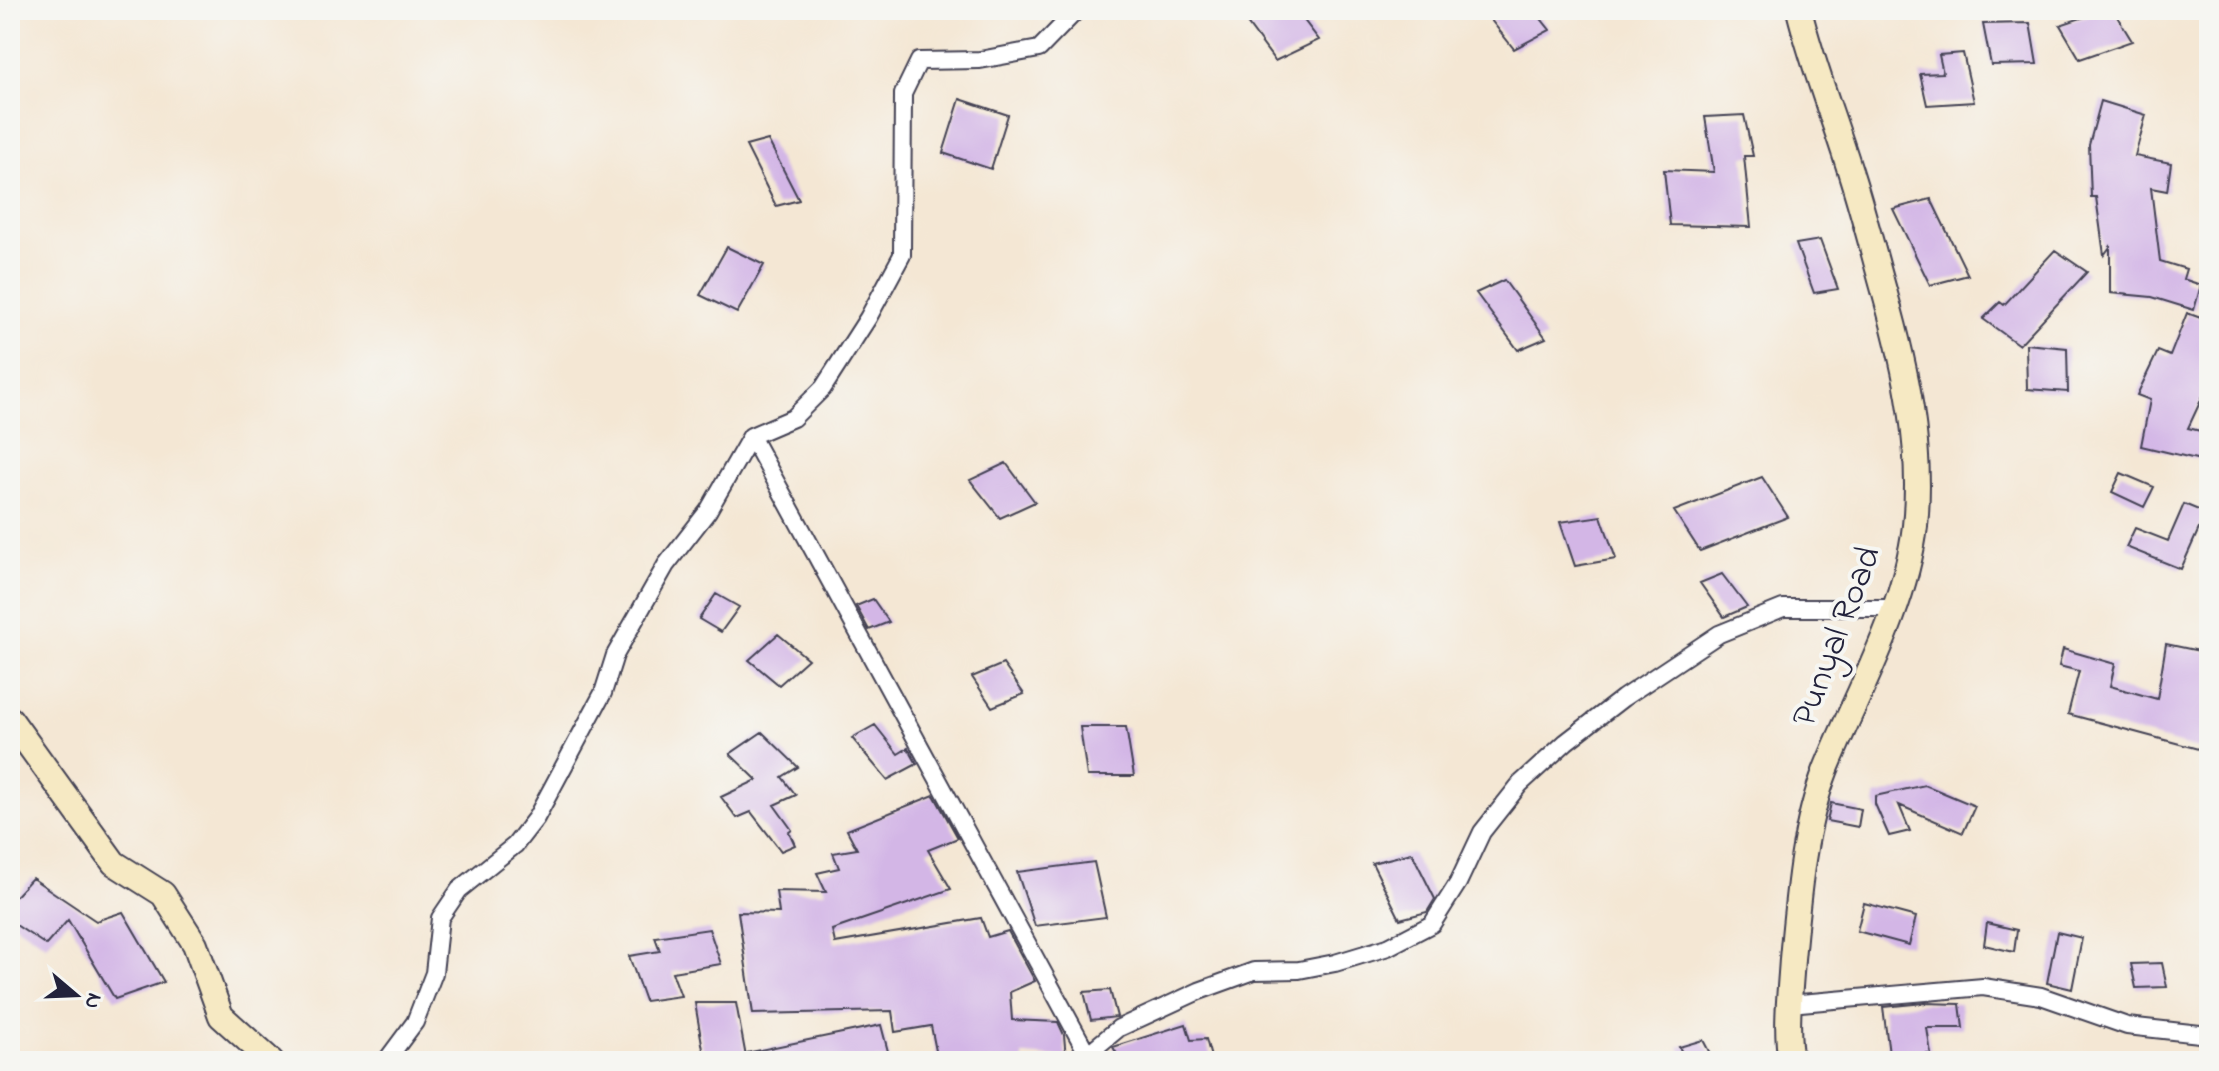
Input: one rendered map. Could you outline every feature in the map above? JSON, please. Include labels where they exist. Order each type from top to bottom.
[{"type":"main road","name":"Punyal Road","points":[[1791,1061],[1786,1036],[1795,926],[1810,816],[1825,772],[1907,576],[1915,524],[1916,467],[1912,401],[1896,335],[1853,179],[1808,47],[1799,10]]},
{"type":"main road","points":[[10,719],[114,863],[163,894],[195,944],[221,1016],[271,1061]]},
{"type":"street","points":[[386,1061],[415,1022],[430,986],[440,918],[459,890],[515,845],[536,818],[603,693],[615,655],[666,565],[708,511],[751,436],[793,418],[823,388],[868,318],[902,255],[903,94],[919,61],[980,60],[1039,49],[1077,10]]},
{"type":"street","points":[[751,436],[1083,1057],[1119,1028],[1199,991],[1254,971],[1299,970],[1335,963],[1388,947],[1432,924],[1458,883],[1482,832],[1520,784],[1566,742],[1623,698],[1719,634],[1783,608],[1894,608]]},
{"type":"street","points":[[1789,1004],[1983,987],[2041,996],[2127,1026],[2209,1035]]},
{"type":"building","points":[[1262,10],[1296,10],[1319,40],[1275,61],[1244,19]]},
{"type":"building","points":[[1483,10],[1534,10],[1550,30],[1514,49]]},
{"type":"building","points":[[2113,10],[2132,41],[2080,59],[2060,25]]},
{"type":"building","points":[[2030,23],[2037,64],[1991,65],[1983,24]]},
{"type":"building","points":[[1963,53],[1974,102],[1927,105],[1920,74],[1943,73],[1939,55]]},
{"type":"building","points":[[960,99],[1008,115],[991,169],[943,153]]},
{"type":"building","points":[[2101,101],[2146,115],[2135,156],[2171,163],[2167,191],[2151,188],[2160,261],[2186,269],[2183,279],[2201,285],[2194,310],[2152,297],[2110,293],[2110,247],[2104,255],[2096,197],[2091,197],[2089,145]]},
{"type":"building","points":[[1744,115],[1753,156],[1744,156],[1751,227],[1670,225],[1664,170],[1714,172],[1705,117]]},
{"type":"building","points":[[768,140],[799,200],[776,206],[746,146]]},
{"type":"building","points":[[1931,199],[1968,275],[1930,285],[1893,209]]},
{"type":"building","points":[[1820,240],[1838,289],[1814,293],[1796,244]]},
{"type":"building","points":[[727,247],[764,265],[737,313],[700,295]]},
{"type":"building","points":[[2055,250],[2087,272],[2019,345],[1983,319],[2000,302],[2004,305]]},
{"type":"building","points":[[1504,280],[1546,338],[1518,350],[1476,293]]},
{"type":"building","points":[[2187,313],[2209,321],[2209,383],[2188,428],[2209,433],[2209,462],[2141,446],[2150,400],[2137,395],[2158,351],[2170,356]]},
{"type":"building","points":[[2026,344],[2067,348],[2068,392],[2027,389]]},
{"type":"building","points":[[1006,463],[1035,502],[1000,518],[970,480]]},
{"type":"building","points":[[2121,473],[2154,487],[2144,507],[2112,492]]},
{"type":"building","points":[[1762,477],[1788,517],[1700,551],[1674,511]]},
{"type":"building","points":[[2184,504],[2206,513],[2181,569],[2126,547],[2135,528],[2168,541]]},
{"type":"building","points":[[1601,516],[1616,559],[1575,566],[1560,522]]},
{"type":"building","points":[[1722,574],[1747,607],[1724,617],[1700,583]]},
{"type":"building","points":[[716,594],[739,607],[721,632],[699,619]]},
{"type":"building","points":[[873,599],[889,622],[869,630],[856,606]]},
{"type":"building","points":[[778,634],[808,659],[779,685],[749,660]]},
{"type":"building","points":[[2166,644],[2209,653],[2209,719],[2202,750],[2068,714],[2079,671],[2059,666],[2063,649],[2115,664],[2110,686],[2157,699]]},
{"type":"building","points":[[1003,664],[1024,694],[992,707],[972,677]]},
{"type":"building","points":[[875,725],[898,754],[908,748],[917,764],[887,780],[852,738]]},
{"type":"building","points":[[1080,727],[1126,727],[1134,776],[1087,776]]},
{"type":"building","points":[[762,732],[798,767],[782,777],[796,795],[774,805],[792,830],[789,832],[795,845],[781,851],[751,812],[737,818],[721,797],[757,780],[730,754]]},
{"type":"building","points":[[1925,785],[1975,806],[1963,833],[1899,805],[1910,831],[1889,836],[1875,804],[1875,796]]},
{"type":"building","points":[[934,795],[958,838],[928,850],[951,889],[832,930],[835,943],[981,918],[988,937],[1008,931],[1035,981],[1010,992],[1012,1020],[1058,1022],[1064,1035],[1066,1058],[1023,1055],[1023,1061],[938,1061],[931,1026],[895,1032],[892,1011],[753,1014],[738,912],[779,913],[776,891],[826,892],[817,873],[839,868],[833,853],[857,849],[847,830]]},
{"type":"building","points":[[1831,803],[1861,809],[1858,827],[1827,821]]},
{"type":"building","points":[[1412,853],[1435,899],[1427,912],[1400,919],[1372,863]]},
{"type":"building","points":[[1094,862],[1106,917],[1035,926],[1017,872]]},
{"type":"building","points":[[32,878],[96,921],[123,912],[164,982],[115,999],[68,920],[46,945],[10,921],[10,902]]},
{"type":"building","points":[[1864,903],[1916,917],[1909,945],[1857,931]]},
{"type":"building","points":[[1987,923],[2017,930],[2014,952],[1984,945]]},
{"type":"building","points":[[709,929],[721,964],[672,972],[681,996],[645,1001],[629,956],[660,951],[655,937]]},
{"type":"building","points":[[2057,932],[2082,938],[2072,989],[2047,983]]},
{"type":"building","points":[[2162,963],[2167,987],[2136,988],[2131,964]]},
{"type":"building","points":[[1110,990],[1117,1017],[1091,1020],[1084,992]]},
{"type":"building","points":[[695,1003],[736,1003],[746,1057],[746,1053],[881,1025],[890,1059],[705,1061]]},
{"type":"building","points":[[1924,1003],[1960,1004],[1963,1028],[1927,1028],[1931,1054],[1889,1054],[1883,1007]]},
{"type":"building","points":[[1186,1024],[1191,1040],[1206,1039],[1212,1061],[1121,1061],[1113,1047]]},
{"type":"building","points":[[1703,1040],[1714,1061],[1687,1061],[1679,1047]]}]
